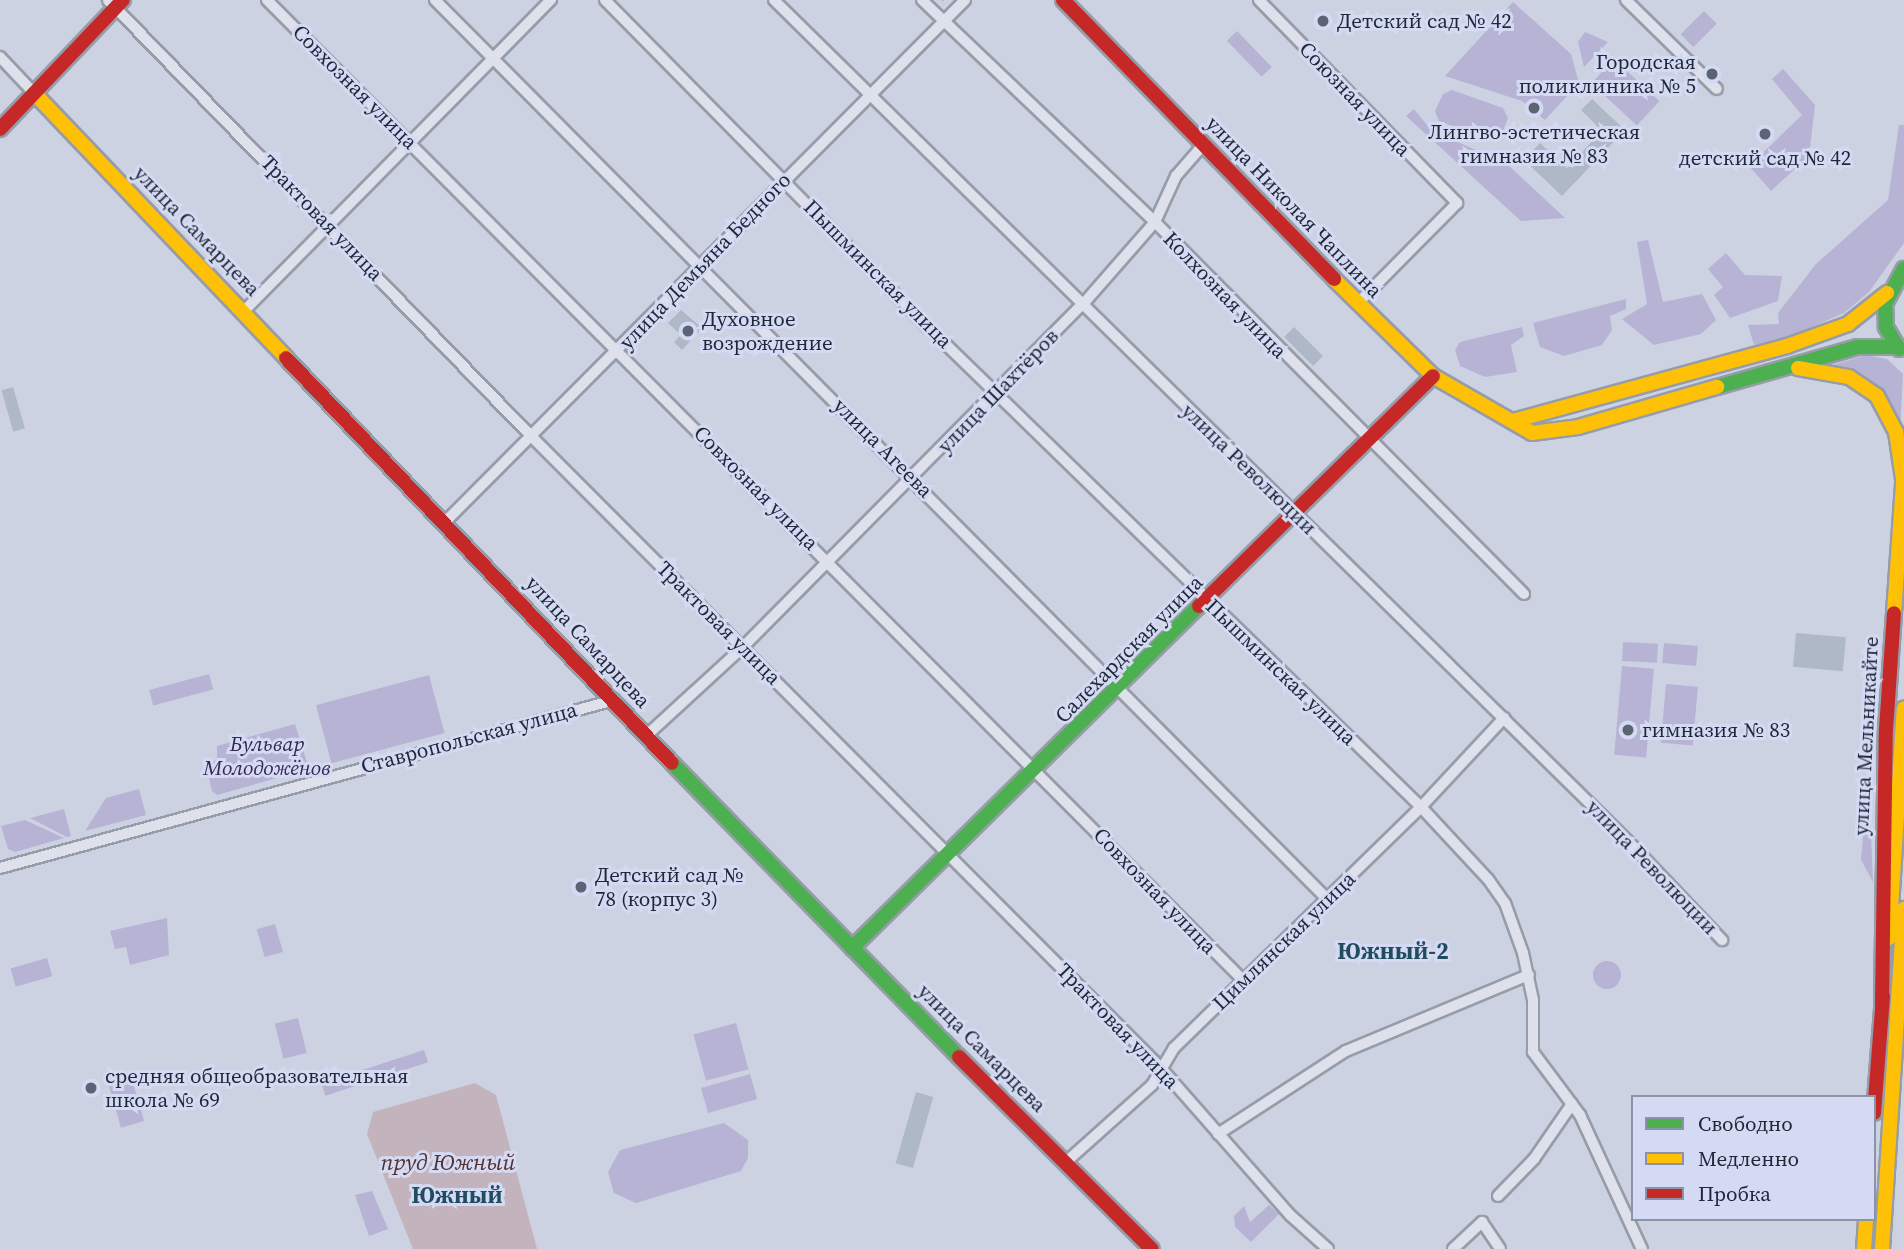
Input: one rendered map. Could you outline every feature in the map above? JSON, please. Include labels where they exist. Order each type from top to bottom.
[{"type":"street","name":"Совхозная улица","points":[[267,0],[830,561],[1242,979]]},
{"type":"street","name":"улица Агеева","points":[[435,0],[700,268],[913,477],[1327,899]]},
{"type":"street","points":[[246,310],[551,0]]},
{"type":"street","name":"Пышминская улица","points":[[605,0],[784,181],[1421,807],[1497,890],[1529,975],[1533,1052],[1572,1104],[1642,1249]]},
{"type":"street","name":"улица Революции","points":[[774,0],[1504,718],[1722,940]]},
{"type":"street","name":"Колхозная улица","points":[[922,0],[1155,222],[1524,594]]},
{"type":"street","name":"улица Демьяна Бедного","points":[[445,522],[532,438],[869,94],[965,0]]},
{"type":"street","name":"улица Николая Чаплина","points":[[1063,0],[1358,303],[1433,376],[1532,433],[1557,433],[1857,347],[1900,350]]},
{"type":"street","name":"Союзная улица","points":[[1259,0],[1451,197],[1456,208],[1358,303]]},
{"type":"street","points":[[1626,0],[1717,89]]},
{"type":"street","points":[[0,129],[115,3]]},
{"type":"street","name":"Трактовая улица","points":[[115,3],[532,438],[952,855],[1160,1067],[1218,1135],[1328,1249]]},
{"type":"street","name":"улица Самарцева","points":[[0,57],[246,310],[852,948],[1152,1249]]},
{"type":"street","name":"улица Шахтёров","points":[[647,735],[743,648],[1084,303],[1155,222],[1176,176],[1204,144]]},
{"type":"street","points":[[1513,421],[1787,346],[1848,324],[1887,293],[1901,271]]},
{"type":"street","points":[[1887,293],[1884,316],[1900,350]]},
{"type":"street","points":[[1790,367],[1849,377],[1877,396],[1896,432],[1903,479]]},
{"type":"street","name":"Салехардская улица","points":[[852,948],[952,855],[1294,514],[1367,437],[1433,376]]},
{"type":"street","name":"улица Мельникайте","points":[[1882,1004],[1886,730],[1904,471]]},
{"type":"street","name":"Ставропольская улица","points":[[0,868],[614,700]]},
{"type":"street","name":"улица Мельникайте","points":[[1875,1095],[1904,708]]},
{"type":"street","name":"Цимлянская улица","points":[[1066,1162],[1152,1085],[1160,1067],[1242,979],[1421,807],[1504,718]]},
{"type":"street","points":[[1882,1249],[1904,909]]},
{"type":"street","points":[[1218,1135],[1346,1051],[1529,975]]},
{"type":"street","points":[[1898,1033],[1904,1000]]},
{"type":"street","points":[[1498,1196],[1534,1159],[1572,1104]]},
{"type":"street","points":[[1864,1249],[1866,1221]]},
{"type":"street","points":[[1453,1249],[1482,1222],[1500,1249]]},
{"type":"green space","points":[[1513,2],[1571,54],[1579,83],[1545,120],[1522,101],[1445,76]]},
{"type":"green space","points":[[1704,11],[1717,24],[1693,47],[1681,34]]},
{"type":"green space","points":[[1237,31],[1272,67],[1262,77],[1227,41]]},
{"type":"green space","points":[[1585,32],[1608,42],[1584,67],[1578,42]]},
{"type":"green space","points":[[1614,59],[1659,101],[1637,125],[1591,83]]},
{"type":"green space","points":[[1783,69],[1815,105],[1809,156],[1771,191],[1749,166],[1802,115],[1772,79]]},
{"type":"green space","points":[[1452,90],[1503,108],[1508,118],[1501,136],[1491,140],[1439,121],[1435,111],[1443,94]]},
{"type":"green space","points":[[1414,109],[1431,130],[1507,164],[1565,218],[1521,221],[1406,116]]},
{"type":"green space","points":[[1899,125],[1904,125],[1904,243],[1869,292],[1844,313],[1785,339],[1754,345],[1748,325],[1779,324],[1778,313],[1816,264],[1888,200]]},
{"type":"green space","points":[[1648,240],[1663,302],[1702,294],[1716,320],[1701,334],[1654,345],[1622,319],[1647,304],[1637,242]]},
{"type":"green space","points":[[1726,253],[1745,275],[1782,276],[1778,301],[1730,318],[1714,295],[1723,287],[1708,269]]},
{"type":"green space","points":[[1626,299],[1626,309],[1610,316],[1612,330],[1602,345],[1564,356],[1540,347],[1533,323]]},
{"type":"green space","points":[[1522,327],[1524,336],[1511,345],[1517,372],[1485,377],[1460,366],[1455,350],[1460,342]]},
{"type":"green space","points":[[1866,355],[1887,359],[1903,374],[1900,430],[1841,369],[1829,366]]},
{"type":"green space","points":[[1623,642],[1658,644],[1657,663],[1622,661]]},
{"type":"green space","points":[[1664,643],[1698,646],[1696,666],[1662,663]]},
{"type":"green space","points":[[1622,666],[1654,669],[1646,757],[1614,755]]},
{"type":"green space","points":[[209,674],[213,689],[153,706],[149,690]]},
{"type":"green space","points":[[429,675],[445,733],[332,763],[316,705]]},
{"type":"green space","points":[[1666,684],[1698,687],[1693,746],[1661,743]]},
{"type":"green space","name":"Бульвар Молодожёнов","points":[[295,724],[309,769],[217,795],[212,791],[207,770],[217,758],[217,746]]},
{"type":"green space","points":[[139,789],[146,815],[85,831],[106,798]]},
{"type":"green space","points":[[64,809],[71,836],[67,837],[30,818]]},
{"type":"green space","points":[[1865,813],[1870,813],[1873,882],[1861,860]]},
{"type":"green space","points":[[25,820],[64,838],[15,852],[8,849],[1,826]]},
{"type":"green space","points":[[167,918],[169,955],[130,965],[126,947],[115,949],[110,931]]},
{"type":"green space","points":[[275,924],[283,952],[265,957],[257,929]]},
{"type":"green space","points":[[47,958],[52,976],[16,987],[10,968]]},
{"type":"green space","points":[[1607,961],[1617,965],[1621,975],[1617,985],[1607,989],[1597,985],[1593,975],[1597,965]]},
{"type":"green space","points":[[298,1018],[307,1053],[283,1059],[275,1024]]},
{"type":"green space","points":[[736,1023],[748,1069],[706,1081],[693,1034]]},
{"type":"green space","points":[[424,1050],[428,1062],[325,1096],[321,1083]]},
{"type":"green space","points":[[130,1072],[144,1121],[121,1128],[107,1079]]},
{"type":"green space","points":[[750,1074],[757,1099],[708,1113],[701,1088]]},
{"type":"green space","points":[[724,1123],[748,1140],[748,1158],[741,1171],[636,1203],[614,1193],[608,1172],[620,1150]]},
{"type":"green space","points":[[372,1191],[388,1229],[369,1236],[355,1195]]},
{"type":"green space","points":[[1269,1205],[1279,1214],[1251,1242],[1235,1227],[1234,1216],[1244,1206],[1250,1222]]},
{"type":"water","name":"пруд Южный","points":[[475,1083],[496,1095],[537,1249],[413,1249],[367,1134],[373,1112]]},
{"type":"building","points":[[1592,99],[1625,130],[1562,196],[1524,160],[1540,143],[1567,168],[1602,131],[1581,110]]},
{"type":"building","name":"Духовное возрождение","points":[[681,310],[702,328],[682,350],[674,342],[681,335],[668,323]]},
{"type":"building","points":[[1294,327],[1323,356],[1313,366],[1284,337]]},
{"type":"building","points":[[13,387],[25,428],[13,432],[1,390]]},
{"type":"building","points":[[1796,633],[1846,637],[1843,671],[1793,667]]},
{"type":"building","points":[[916,1092],[933,1097],[913,1168],[896,1163]]},
{"type":"traffic: fast","points":[[1899,349],[1886,327],[1885,304],[1904,269]]},
{"type":"traffic: fast","points":[[1717,387],[1857,347],[1897,347]]},
{"type":"traffic: fast","points":[[852,948],[1199,606]]},
{"type":"traffic: fast","points":[[672,763],[959,1057]]},
{"type":"traffic: slow","points":[[34,93],[286,358]]},
{"type":"traffic: slow","points":[[1334,279],[1433,376],[1532,433],[1578,427],[1717,387]]},
{"type":"traffic: slow","points":[[1513,421],[1787,346],[1848,324],[1887,293]]},
{"type":"traffic: slow","points":[[1798,368],[1849,377],[1877,396],[1896,432],[1903,479]]},
{"type":"traffic: slow","points":[[1894,613],[1904,471]]},
{"type":"traffic: slow","points":[[1889,938],[1904,708]]},
{"type":"traffic: slow","points":[[1882,1249],[1904,909]]},
{"type":"traffic: slow","points":[[1864,1249],[1866,1221]]},
{"type":"traffic: jam","points":[[0,129],[123,0]]},
{"type":"traffic: jam","points":[[1063,0],[1334,279]]},
{"type":"traffic: jam","points":[[286,358],[672,763]]},
{"type":"traffic: jam","points":[[1199,606],[1433,376]]},
{"type":"traffic: jam","points":[[1882,1004],[1886,730],[1894,613]]},
{"type":"traffic: jam","points":[[1875,1095],[1883,996]]},
{"type":"traffic: jam","points":[[959,1057],[1152,1249]]},
{"type":"place","name":"Детский сад № 42","points":[[1323,21]]},
{"type":"place","name":"Городская поликлиника № 5","points":[[1712,74]]},
{"type":"place","name":"Лингво-эстетическая гимназия № 83","points":[[1534,108]]},
{"type":"place","name":"детский сад № 42","points":[[1765,134]]},
{"type":"place","name":"Духовное возрождение","points":[[688,331]]},
{"type":"place","name":"гимназия № 83","points":[[1628,730]]},
{"type":"place","name":"Детский сад № 78 (корпус 3)","points":[[581,887]]},
{"type":"place","name":"средняя общеобразовательная школа № 69","points":[[91,1088]]},
{"type":"district","name":"Южный-2","points":[[1393,951]]},
{"type":"district","name":"Южный","points":[[457,1195]]}]
